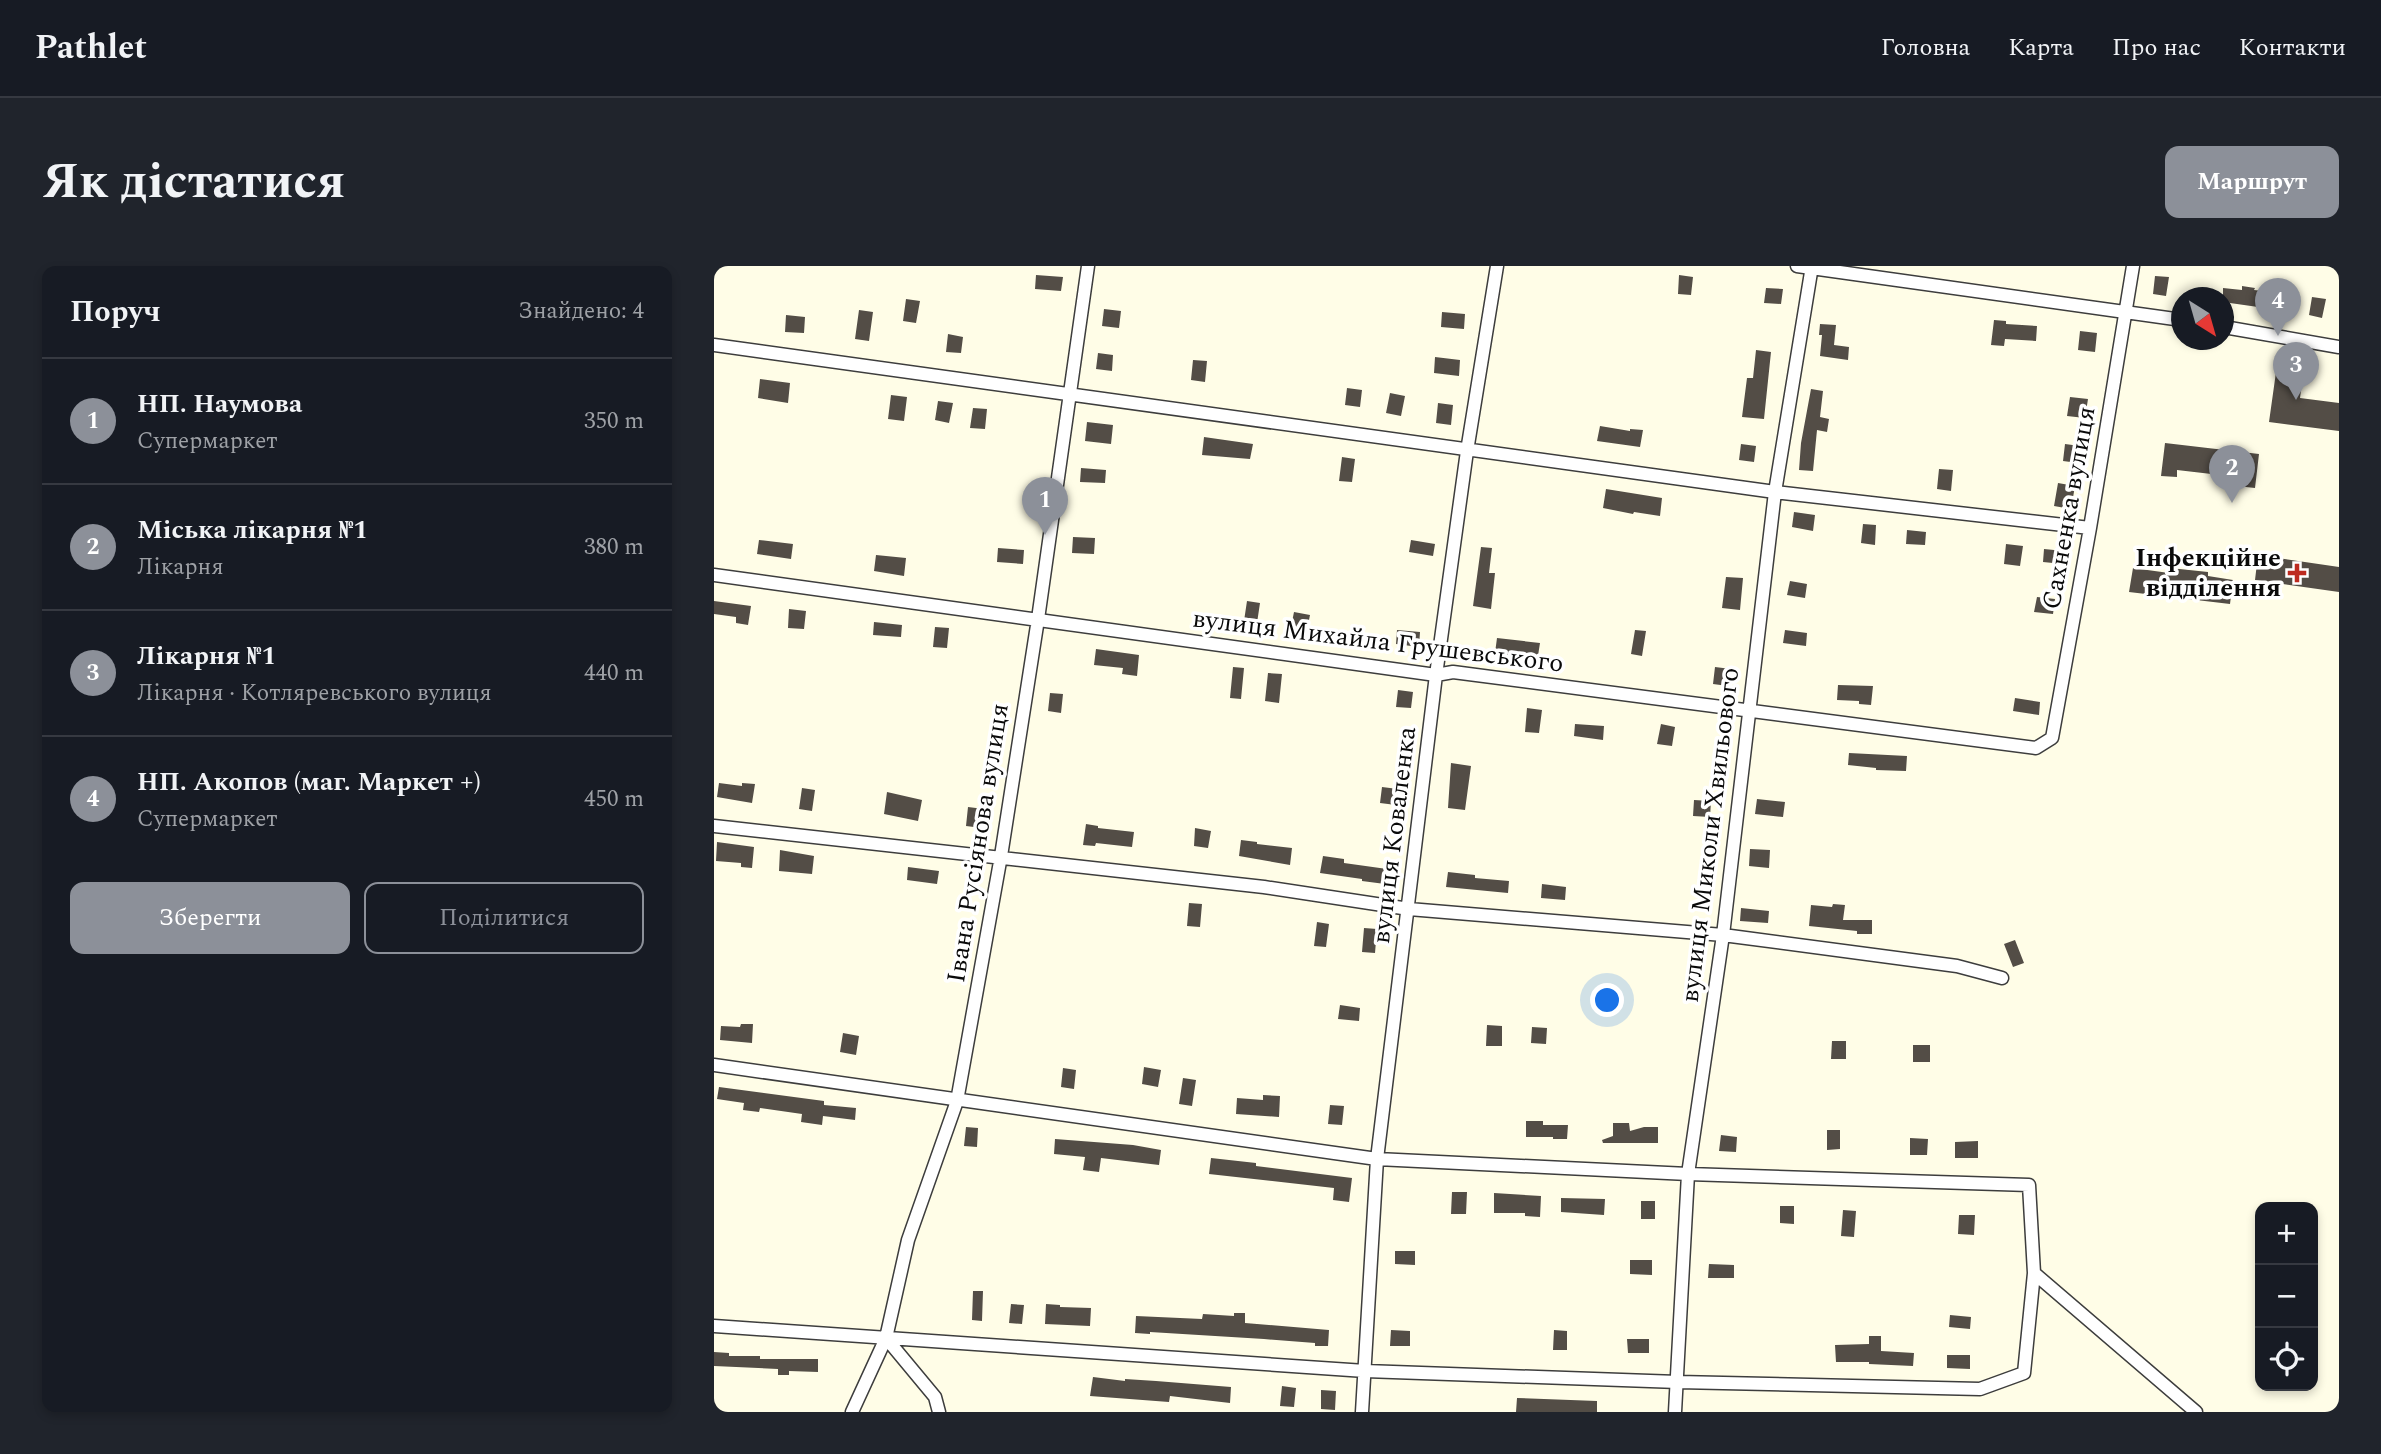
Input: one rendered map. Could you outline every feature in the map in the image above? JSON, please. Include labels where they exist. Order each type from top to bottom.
[{"type":"street","name":"Івана Русіянова вулиця","points":[[852,1412],[886,1338],[908,1240],[957,1101],[1001,856],[1088,266]]},
{"type":"street","name":"вулиця Коваленка","points":[[1362,1412],[1377,1159],[1436,675],[1467,451],[1497,266]]},
{"type":"street","points":[[1797,266],[2171,318]]},
{"type":"street","name":"Сахненка вулиця","points":[[2036,748],[2052,738],[2133,266]]},
{"type":"street","name":"вулиця Миколи Хвильового","points":[[1675,1412],[1688,1174],[1723,935],[1775,492],[1811,267]]},
{"type":"street","points":[[2234,329],[2339,347]]},
{"type":"street","points":[[714,345],[1775,492],[2090,528]]},
{"type":"street","name":"вулиця Михайла Грушевського","points":[[714,575],[1436,675],[1453,672],[2036,748]]},
{"type":"street","points":[[714,826],[1264,887],[1409,909],[1723,935],[1957,966],[2002,978]]},
{"type":"street","points":[[714,1065],[1377,1159],[1688,1174],[2029,1185],[2034,1273],[2024,1373],[1980,1389],[1365,1371],[714,1326]]},
{"type":"street","points":[[2034,1273],[2196,1412]]},
{"type":"street","points":[[886,1338],[935,1397],[939,1412]]},
{"type":"building","points":[[1036,275],[1063,277],[1061,291],[1035,289]]},
{"type":"building","points":[[1679,275],[1693,277],[1691,295],[1678,294]]},
{"type":"building","points":[[2155,276],[2169,277],[2166,296],[2153,294]]},
{"type":"building","points":[[2242,286],[2281,293],[2279,310],[2234,304],[2234,289],[2242,290]]},
{"type":"building","points":[[1766,288],[1783,289],[1781,304],[1764,303]]},
{"type":"building","points":[[2312,297],[2326,299],[2322,318],[2309,315]]},
{"type":"building","points":[[906,299],[920,301],[916,323],[903,321]]},
{"type":"building","points":[[1104,309],[1121,311],[1119,328],[1102,326]]},
{"type":"building","points":[[859,310],[873,312],[869,341],[855,339]]},
{"type":"building","points":[[1442,312],[1465,314],[1464,329],[1441,327]]},
{"type":"building","points":[[786,315],[805,317],[804,333],[785,332]]},
{"type":"building","points":[[1994,320],[2006,321],[2006,324],[2037,326],[2036,341],[2005,339],[2004,346],[1991,345]]},
{"type":"building","points":[[1820,324],[1836,325],[1834,345],[1849,347],[1848,360],[1820,356]]},
{"type":"building","points":[[2080,331],[2097,333],[2095,352],[2078,350]]},
{"type":"building","points":[[948,334],[963,337],[961,353],[946,352]]},
{"type":"building","points":[[1756,350],[1771,352],[1764,419],[1742,417],[1747,378],[1753,378]]},
{"type":"building","points":[[1098,353],[1113,355],[1112,371],[1096,369]]},
{"type":"building","points":[[1435,357],[1460,360],[1459,376],[1434,373]]},
{"type":"building","points":[[1193,360],[1207,361],[1205,382],[1191,380]]},
{"type":"building","points":[[2277,365],[2304,369],[2300,398],[2339,403],[2339,431],[2269,422]]},
{"type":"building","points":[[760,379],[790,383],[788,403],[758,398]]},
{"type":"building","points":[[1347,388],[1362,390],[1360,407],[1345,405]]},
{"type":"building","points":[[1811,389],[1823,391],[1820,417],[1829,419],[1827,432],[1817,430],[1813,471],[1799,470]]},
{"type":"building","points":[[1390,393],[1405,396],[1401,416],[1386,413]]},
{"type":"building","points":[[891,395],[907,397],[904,421],[888,419]]},
{"type":"building","points":[[2070,397],[2088,399],[2085,418],[2067,416]]},
{"type":"building","points":[[938,401],[953,403],[949,423],[935,420]]},
{"type":"building","points":[[1438,403],[1453,405],[1451,425],[1436,423]]},
{"type":"building","points":[[973,408],[987,409],[985,429],[970,428]]},
{"type":"building","points":[[1087,422],[1113,425],[1111,444],[1085,441]]},
{"type":"building","points":[[1600,426],[1630,431],[1643,430],[1640,447],[1597,441]]},
{"type":"building","points":[[1204,437],[1253,444],[1250,459],[1202,455]]},
{"type":"building","points":[[2165,443],[2259,454],[2255,488],[2219,484],[2220,475],[2177,470],[2177,477],[2161,476]]},
{"type":"building","points":[[1741,444],[1756,446],[1754,462],[1739,460]]},
{"type":"building","points":[[2065,444],[2080,446],[2078,463],[2063,461]]},
{"type":"building","points":[[1342,457],[1355,459],[1352,482],[1339,481]]},
{"type":"building","points":[[1081,468],[1106,470],[1105,483],[1080,482]]},
{"type":"building","points":[[1939,469],[1953,470],[1951,491],[1937,489]]},
{"type":"building","points":[[2058,483],[2075,486],[2071,509],[2054,506]]},
{"type":"building","points":[[1606,489],[1662,498],[1660,516],[1603,508]]},
{"type":"building","points":[[1794,512],[1815,515],[1813,531],[1792,527]]},
{"type":"building","points":[[1863,524],[1876,525],[1875,545],[1861,543]]},
{"type":"building","points":[[1907,530],[1926,532],[1925,545],[1906,544]]},
{"type":"building","points":[[1073,537],[1095,538],[1094,554],[1072,553]]},
{"type":"building","points":[[759,540],[793,544],[791,559],[757,554]]},
{"type":"building","points":[[1411,540],[1435,544],[1433,556],[1409,552]]},
{"type":"building","points":[[2006,544],[2023,546],[2020,566],[2004,564]]},
{"type":"building","points":[[1481,547],[1492,548],[1489,573],[1495,573],[1491,609],[1473,606]]},
{"type":"building","points":[[998,548],[1024,550],[1023,564],[997,562]]},
{"type":"building","points":[[2044,549],[2064,551],[2063,564],[2043,562]]},
{"type":"building","points":[[876,555],[906,558],[904,576],[874,571]]},
{"type":"building","name":"Інфекційне відділення","points":[[2258,555],[2339,567],[2339,592],[2255,580]]},
{"type":"building","points":[[2133,568],[2169,573],[2170,568],[2208,572],[2208,576],[2233,580],[2230,604],[2129,592]]},
{"type":"building","points":[[1726,577],[1743,578],[1740,610],[1722,608]]},
{"type":"building","points":[[1790,581],[1807,584],[1805,598],[1787,595]]},
{"type":"building","points":[[2037,597],[2055,599],[2053,614],[2034,612]]},
{"type":"building","points":[[714,601],[751,606],[748,625],[736,623],[736,617],[714,614]]},
{"type":"building","points":[[1247,601],[1260,603],[1257,623],[1244,621]]},
{"type":"building","points":[[789,609],[806,611],[804,629],[788,628]]},
{"type":"building","points":[[1294,612],[1310,615],[1307,630],[1291,627]]},
{"type":"building","points":[[874,622],[902,625],[901,637],[873,635]]},
{"type":"building","points":[[935,627],[949,628],[947,648],[933,647]]},
{"type":"building","points":[[1397,630],[1420,632],[1419,647],[1396,644]]},
{"type":"building","points":[[1635,630],[1646,631],[1642,656],[1631,654]]},
{"type":"building","points":[[1785,630],[1807,633],[1806,646],[1783,643]]},
{"type":"building","points":[[1497,638],[1540,643],[1537,662],[1495,653]]},
{"type":"building","points":[[1096,649],[1139,655],[1137,676],[1122,674],[1123,668],[1094,665]]},
{"type":"building","points":[[1233,667],[1244,668],[1241,699],[1230,698]]},
{"type":"building","points":[[1715,667],[1731,669],[1728,686],[1713,684]]},
{"type":"building","points":[[1268,673],[1282,674],[1279,703],[1265,701]]},
{"type":"building","points":[[1838,685],[1873,686],[1871,705],[1859,704],[1859,701],[1837,700]]},
{"type":"building","points":[[1398,690],[1413,692],[1411,708],[1396,707]]},
{"type":"building","points":[[1050,693],[1063,694],[1061,713],[1048,711]]},
{"type":"building","points":[[2015,698],[2040,702],[2039,715],[2013,711]]},
{"type":"building","points":[[1527,708],[1542,710],[1539,733],[1525,732]]},
{"type":"building","points":[[1575,724],[1604,726],[1603,740],[1574,736]]},
{"type":"building","points":[[1661,724],[1675,727],[1672,746],[1657,744]]},
{"type":"building","points":[[1849,753],[1907,756],[1906,771],[1848,765]]},
{"type":"building","points":[[1451,763],[1471,766],[1465,810],[1448,808]]},
{"type":"building","points":[[719,783],[742,786],[742,783],[755,784],[752,803],[717,797]]},
{"type":"building","points":[[1382,787],[1398,789],[1396,805],[1380,803]]},
{"type":"building","points":[[802,788],[815,790],[812,811],[799,809]]},
{"type":"building","points":[[887,792],[922,800],[918,821],[884,814]]},
{"type":"building","points":[[1757,799],[1785,802],[1783,817],[1755,814]]},
{"type":"building","points":[[1694,800],[1711,801],[1710,817],[1693,816]]},
{"type":"building","points":[[968,807],[984,809],[982,828],[966,826]]},
{"type":"building","points":[[1086,824],[1134,832],[1132,847],[1096,843],[1095,846],[1083,845]]},
{"type":"building","points":[[1195,828],[1211,831],[1208,848],[1194,846]]},
{"type":"building","points":[[1241,840],[1292,848],[1290,865],[1239,856]]},
{"type":"building","points":[[717,842],[754,847],[752,868],[741,867],[741,863],[716,861]]},
{"type":"building","points":[[1750,849],[1770,850],[1769,868],[1749,866]]},
{"type":"building","points":[[780,850],[814,856],[812,874],[779,871]]},
{"type":"building","points":[[1323,856],[1344,859],[1344,863],[1387,869],[1385,884],[1320,873]]},
{"type":"building","points":[[908,867],[939,871],[937,884],[907,880]]},
{"type":"building","points":[[1448,872],[1509,881],[1508,893],[1446,887]]},
{"type":"building","points":[[1542,884],[1566,887],[1565,900],[1541,898]]},
{"type":"building","points":[[1189,903],[1202,904],[1200,927],[1187,926]]},
{"type":"building","points":[[1833,904],[1845,905],[1843,920],[1872,920],[1872,934],[1809,926],[1811,905],[1832,907]]},
{"type":"building","points":[[1741,908],[1769,911],[1768,923],[1740,921]]},
{"type":"building","points":[[1317,922],[1329,924],[1326,947],[1314,946]]},
{"type":"building","points":[[1364,928],[1377,929],[1375,953],[1362,952]]},
{"type":"building","points":[[2015,940],[2024,963],[2013,967],[2004,944]]},
{"type":"building","points":[[1340,1005],[1360,1008],[1359,1021],[1338,1019]]},
{"type":"building","points":[[741,1024],[753,1024],[752,1043],[720,1040],[721,1026],[740,1027]]},
{"type":"building","points":[[1487,1025],[1502,1026],[1502,1046],[1486,1046]]},
{"type":"building","points":[[1532,1027],[1547,1028],[1546,1044],[1531,1043]]},
{"type":"building","points":[[843,1033],[859,1036],[856,1055],[840,1052]]},
{"type":"building","points":[[1832,1041],[1846,1041],[1846,1059],[1831,1059]]},
{"type":"building","points":[[1913,1045],[1930,1045],[1930,1062],[1913,1062]]},
{"type":"building","points":[[1144,1067],[1161,1070],[1158,1087],[1142,1084]]},
{"type":"building","points":[[1063,1068],[1076,1070],[1074,1089],[1061,1087]]},
{"type":"building","points":[[1183,1078],[1196,1080],[1192,1106],[1179,1104]]},
{"type":"building","points":[[719,1087],[856,1108],[855,1120],[823,1116],[822,1125],[801,1122],[802,1114],[760,1108],[759,1112],[743,1110],[744,1103],[717,1099]]},
{"type":"building","points":[[1263,1095],[1280,1096],[1279,1117],[1236,1114],[1237,1098],[1263,1100]]},
{"type":"building","points":[[1330,1105],[1344,1106],[1342,1125],[1328,1124]]},
{"type":"building","points":[[1526,1121],[1543,1121],[1543,1125],[1568,1125],[1567,1139],[1526,1137]]},
{"type":"building","points":[[1613,1123],[1629,1123],[1630,1131],[1658,1127],[1658,1143],[1603,1143],[1602,1140],[1613,1136]]},
{"type":"building","points":[[966,1127],[978,1128],[977,1147],[964,1146]]},
{"type":"building","points":[[1827,1130],[1840,1130],[1840,1149],[1827,1150]]},
{"type":"building","points":[[1721,1135],[1737,1137],[1736,1152],[1719,1151]]},
{"type":"building","points":[[1910,1138],[1928,1139],[1927,1155],[1910,1155]]},
{"type":"building","points":[[1055,1139],[1161,1150],[1159,1165],[1101,1158],[1099,1172],[1083,1170],[1085,1157],[1054,1154]]},
{"type":"building","points":[[1978,1141],[1978,1158],[1955,1158],[1955,1142]]},
{"type":"building","points":[[1211,1158],[1352,1178],[1349,1202],[1333,1200],[1334,1188],[1209,1174]]},
{"type":"building","points":[[1452,1192],[1467,1192],[1466,1214],[1451,1214]]},
{"type":"building","points":[[1494,1193],[1541,1196],[1540,1217],[1525,1216],[1525,1213],[1494,1213]]},
{"type":"building","points":[[1561,1198],[1605,1199],[1604,1215],[1561,1212]]},
{"type":"building","points":[[1641,1201],[1655,1201],[1655,1219],[1641,1219]]},
{"type":"building","points":[[1780,1206],[1794,1206],[1794,1224],[1780,1223]]},
{"type":"building","points":[[1843,1210],[1856,1211],[1854,1237],[1841,1236]]},
{"type":"building","points":[[1959,1215],[1975,1215],[1974,1235],[1958,1234]]},
{"type":"building","points":[[1395,1251],[1415,1251],[1415,1265],[1395,1264]]},
{"type":"building","points":[[1630,1260],[1652,1260],[1652,1275],[1630,1274]]},
{"type":"building","points":[[1709,1264],[1734,1265],[1734,1278],[1708,1278]]},
{"type":"building","points":[[973,1291],[983,1291],[982,1321],[972,1320]]},
{"type":"building","points":[[1011,1304],[1024,1305],[1022,1324],[1009,1323]]},
{"type":"building","points":[[1046,1304],[1091,1308],[1090,1326],[1045,1324]]},
{"type":"building","points":[[1234,1313],[1245,1313],[1245,1323],[1329,1330],[1328,1346],[1264,1339],[1135,1333],[1136,1316],[1202,1319],[1203,1314],[1234,1316]]},
{"type":"building","points":[[1950,1315],[1971,1317],[1970,1329],[1949,1327]]},
{"type":"building","points":[[1391,1330],[1410,1331],[1410,1346],[1390,1346]]},
{"type":"building","points":[[1554,1330],[1567,1331],[1567,1350],[1553,1350]]},
{"type":"building","points":[[1869,1336],[1881,1336],[1881,1351],[1914,1353],[1913,1366],[1836,1362],[1835,1345],[1869,1344]]},
{"type":"building","points":[[1627,1339],[1649,1339],[1649,1353],[1628,1353]]},
{"type":"building","points":[[714,1352],[729,1353],[729,1356],[760,1356],[760,1359],[818,1359],[818,1372],[789,1371],[789,1375],[778,1375],[778,1369],[714,1366]]},
{"type":"building","points":[[1947,1355],[1970,1355],[1970,1369],[1947,1368]]},
{"type":"building","points":[[1093,1377],[1231,1387],[1230,1403],[1170,1396],[1169,1402],[1090,1396]]},
{"type":"building","points":[[1282,1386],[1296,1388],[1294,1407],[1280,1406]]},
{"type":"building","points":[[1321,1390],[1336,1391],[1335,1410],[1321,1409]]},
{"type":"building","points":[[1517,1398],[1597,1401],[1597,1412],[1516,1412]]},
{"type":"place","name":"НП. Акопов (маг. Маркет +)","points":[[2278,336]]},
{"type":"place","name":"Лікарня №1","points":[[2296,400]]},
{"type":"place","name":"Міська лікарня №1","points":[[2232,503]]},
{"type":"place","name":"НП. Наумова","points":[[1045,535]]},
{"type":"place","name":"Інфекційне відділення","points":[[2297,573]]}]
